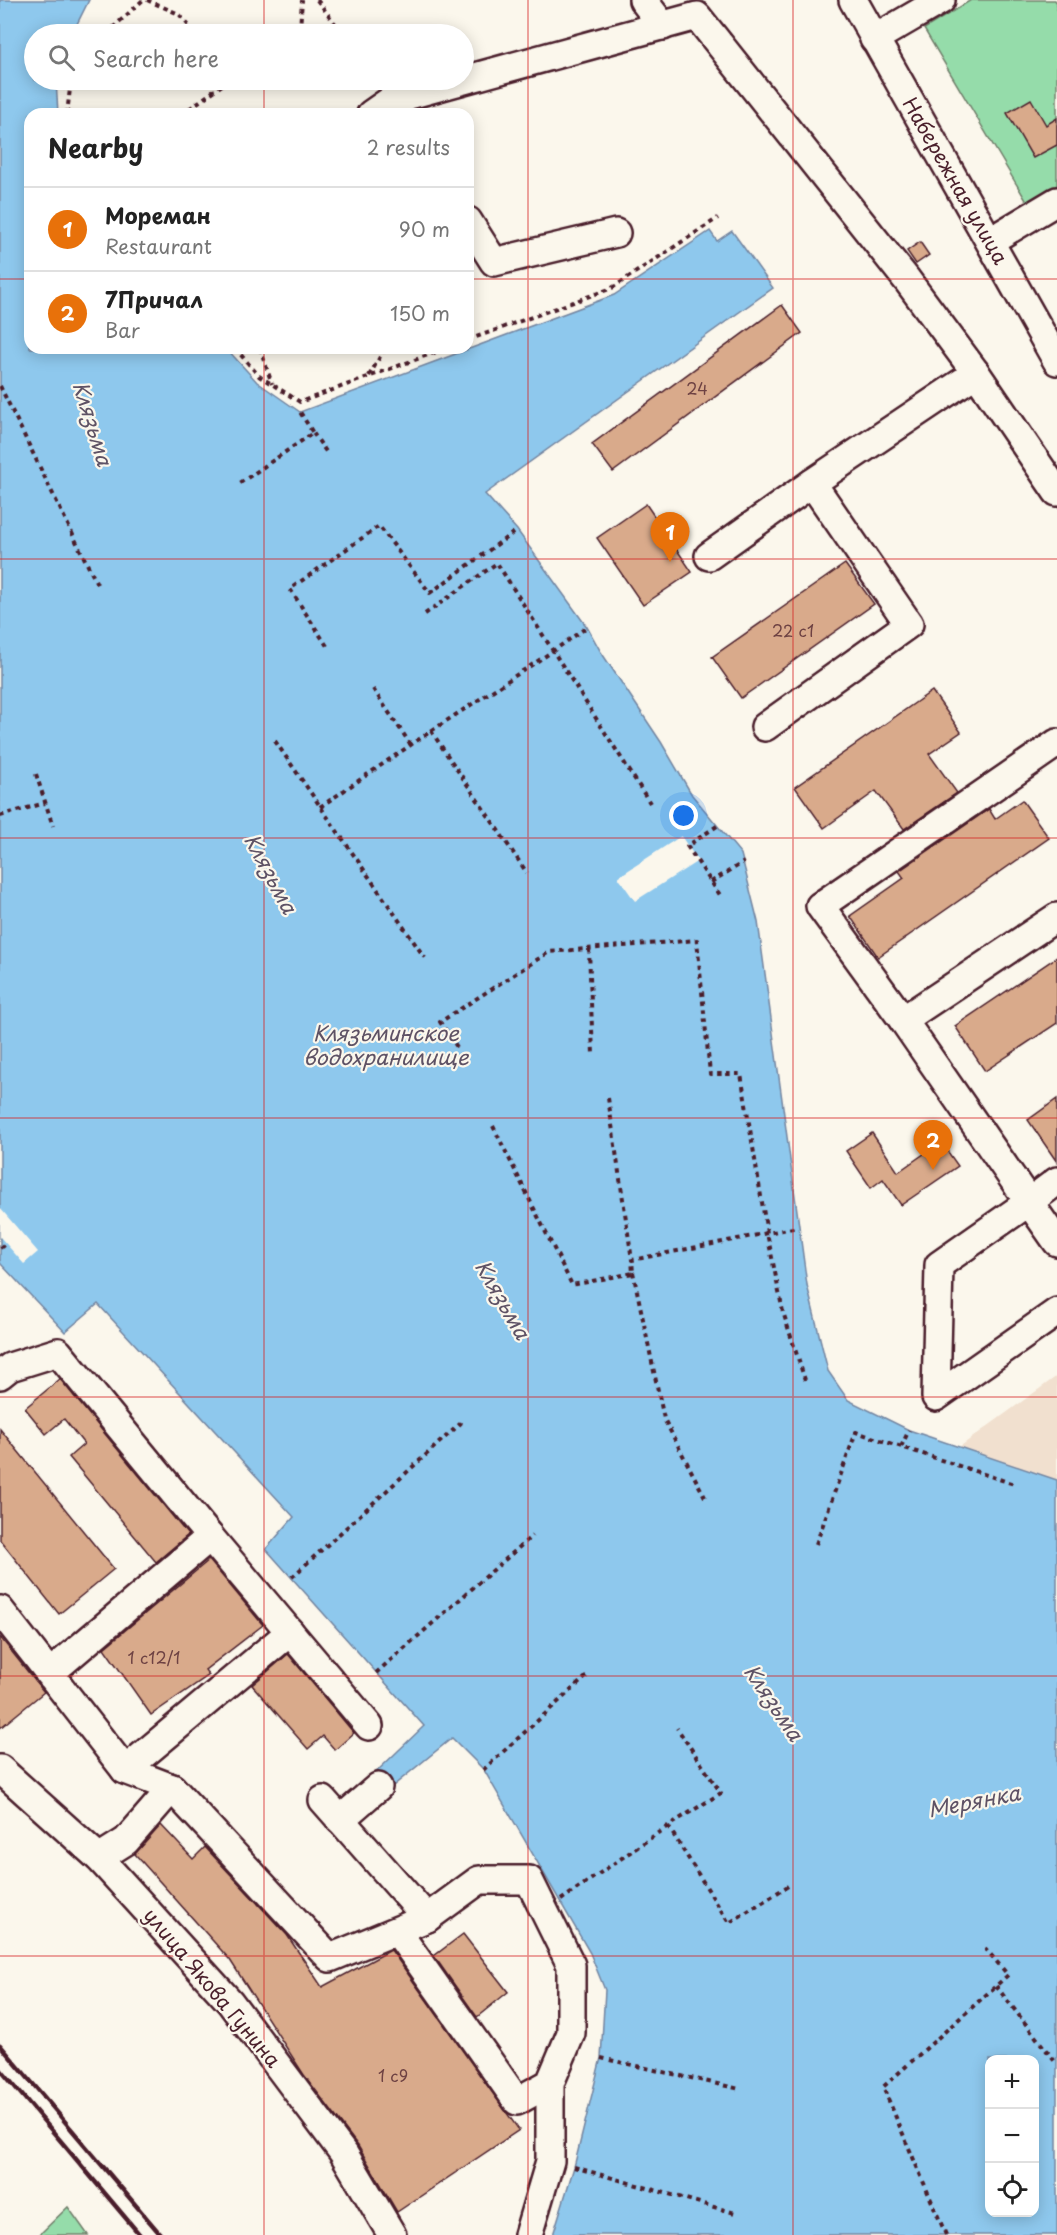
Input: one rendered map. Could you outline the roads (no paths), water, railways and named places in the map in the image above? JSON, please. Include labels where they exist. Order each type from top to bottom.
[{"type":"street","points":[[643,0],[663,26]]},
{"type":"street","name":"Набережная улица","points":[[853,0],[1057,361]]},
{"type":"street","points":[[874,39],[941,0]]},
{"type":"street","points":[[474,83],[697,16],[907,280],[976,373],[1057,492]]},
{"type":"street","points":[[391,108],[451,90]]},
{"type":"street","points":[[990,241],[1057,201]]},
{"type":"street","points":[[474,230],[494,262],[616,232]]},
{"type":"street","points":[[709,556],[812,483],[976,373]]},
{"type":"street","points":[[765,727],[909,624],[812,483]]},
{"type":"street","points":[[1057,743],[820,906],[903,1020],[1057,1242]]},
{"type":"street","points":[[903,1020],[1057,917]]},
{"type":"street","points":[[1057,1181],[939,1265],[936,1397],[1057,1312]]},
{"type":"street","points":[[1,1372],[58,1352],[369,1726]]},
{"type":"street","points":[[49,1674],[210,1537]]},
{"type":"street","points":[[0,1610],[125,1770],[172,1788],[330,1958],[428,1918],[479,1880],[529,1880],[571,1965],[571,2033],[550,2083],[550,2161],[528,2235]]},
{"type":"street","points":[[125,1770],[290,1632]]},
{"type":"street","name":"улица Якова Гунина","points":[[0,1769],[99,1858],[244,2020],[344,2154],[392,2235]]},
{"type":"street","points":[[340,1820],[378,1787]]},
{"type":"street","points":[[99,1858],[126,1841],[172,1788]]},
{"type":"street","points":[[323,1800],[428,1918]]},
{"type":"street","points":[[397,1930],[517,2101],[550,2083]]},
{"type":"water","name":"Клязьминское водохранилище","points":[[0,0],[89,0],[77,24],[24,24],[24,90],[57,90],[58,108],[24,108],[24,354],[231,354],[257,382],[300,412],[456,354],[474,354],[474,347],[614,295],[710,231],[717,241],[732,231],[773,288],[485,494],[517,530],[587,627],[661,742],[692,795],[741,854],[758,922],[807,1285],[828,1371],[848,1400],[909,1430],[1057,1480],[1057,2235],[553,2235],[574,2167],[601,2058],[605,1990],[590,1953],[484,1770],[452,1738],[388,1790],[374,1774],[424,1726],[266,1549],[294,1517],[98,1304],[65,1332],[0,1263]]},
{"type":"railway","points":[[0,2045],[161,2235]]},
{"type":"railway","points":[[0,2069],[140,2235]]},
{"type":"place","name":"Мореман","points":[[670,562]]},
{"type":"place","name":"7Причал","points":[[933,1170]]},
{"type":"water label","name":"Клязьма","points":[[92,424]]},
{"type":"water label","name":"Клязьма","points":[[270,874]]},
{"type":"water label","name":"Клязьма","points":[[502,1300]]},
{"type":"water label","name":"Клязьма","points":[[773,1703]]},
{"type":"water label","name":"Мерянка","points":[[974,1802]]}]
